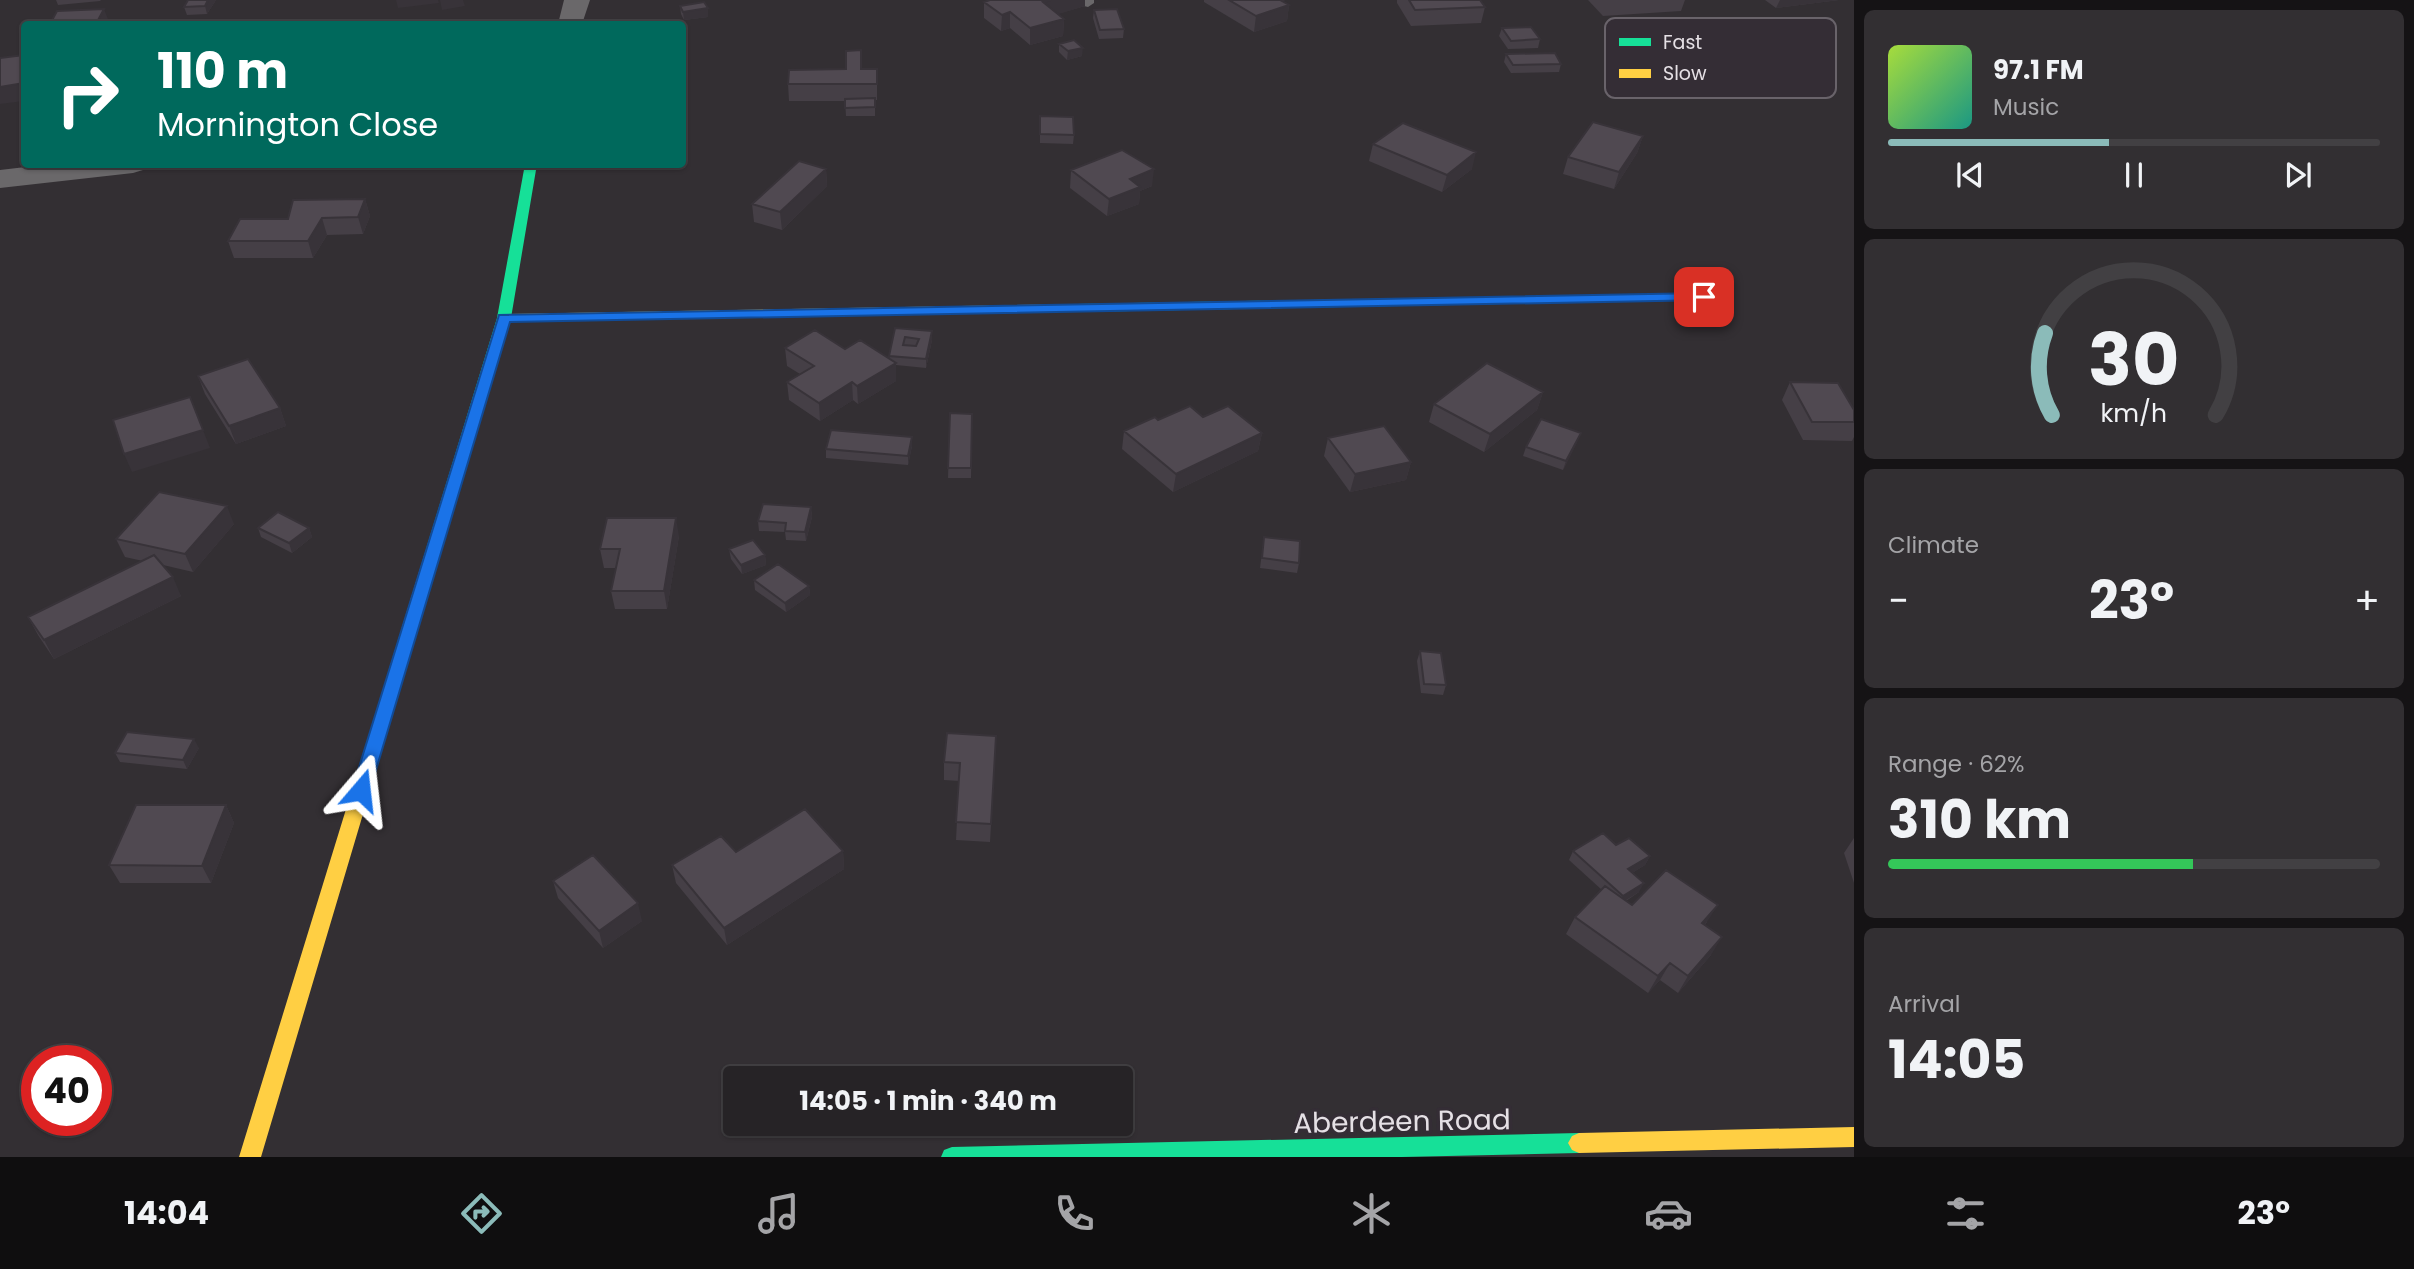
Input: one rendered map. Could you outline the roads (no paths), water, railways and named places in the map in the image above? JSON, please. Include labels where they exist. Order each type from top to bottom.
[{"type":"street","points":[[571,21],[577,0]]},
{"type":"street","points":[[0,178],[95,168]]},
{"type":"street","points":[[250,1157],[504,318],[530,168]]},
{"type":"street","points":[[504,318],[1704,297]]},
{"type":"street","name":"Aberdeen Road","points":[[952,1157],[1854,1138]]}]
